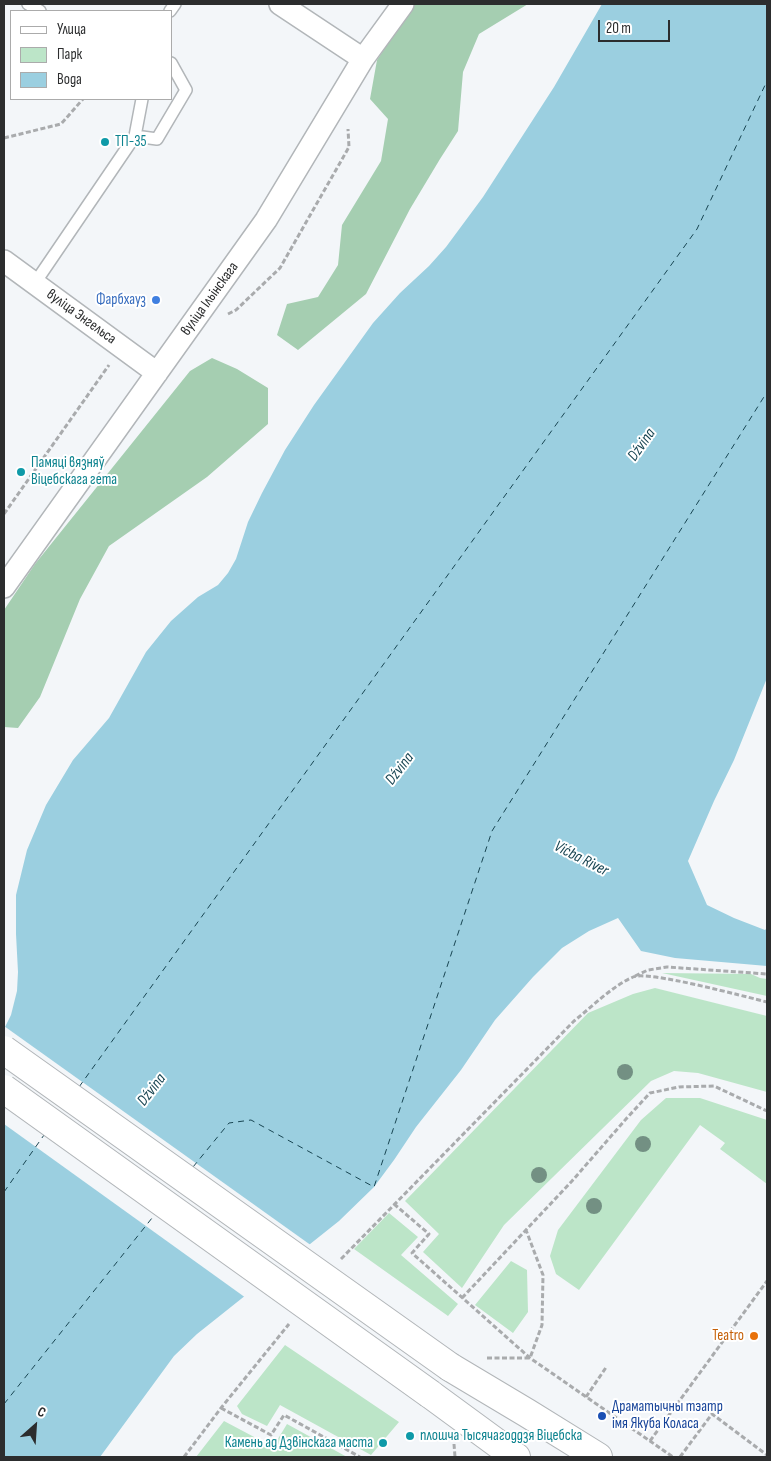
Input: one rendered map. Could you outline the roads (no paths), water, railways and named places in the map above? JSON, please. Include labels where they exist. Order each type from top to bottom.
[{"type":"main road","points":[[4,1050],[450,1368],[598,1457]]},
{"type":"main road","points":[[4,1089],[516,1457]]},
{"type":"street","points":[[280,4],[363,59]]},
{"type":"street","name":"вуліца Ільінскага","points":[[4,587],[266,220],[363,59],[403,4]]},
{"type":"street","name":"вуліца Энгельса","points":[[4,261],[157,373]]},
{"type":"lane","points":[[134,136],[157,139],[186,90],[172,65]]},
{"type":"lane","points":[[35,283],[134,136],[142,100]]},
{"type":"water","points":[[602,4],[767,4],[767,678],[734,760],[688,861],[707,905],[765,930],[767,928],[767,966],[675,958],[641,951],[618,918],[589,931],[562,948],[495,1020],[461,1070],[416,1127],[374,1187],[339,1221],[197,1334],[174,1356],[100,1457],[4,1457],[4,1029],[11,1015],[17,991],[16,895],[27,850],[46,805],[73,760],[109,718],[146,652],[171,621],[198,597],[218,585],[228,573],[236,559],[248,522],[262,493],[285,450],[314,405],[373,323],[446,247],[483,197],[554,87]]},
{"type":"place","name":"ТП-35","points":[[105,142]]},
{"type":"place","name":"Фарбхауз","points":[[156,300]]},
{"type":"place","name":"Памяці вязняў Віцебскага гета","points":[[21,472]]},
{"type":"place","name":"Teatro","points":[[754,1336]]},
{"type":"place","name":"Драматычны тэатр імя Якуба Коласа","points":[[602,1416]]},
{"type":"place","name":"плошча Тысячагоддзя Віцебска","points":[[410,1436]]},
{"type":"place","name":"Камень ад Дзвінскага маста","points":[[383,1443]]},
{"type":"water label","name":"Dźvina","points":[[642,445]]},
{"type":"water label","name":"Dźvina","points":[[400,769]]},
{"type":"water label","name":"Vićba River","points":[[581,859]]},
{"type":"water label","name":"Dźvina","points":[[152,1090]]}]
